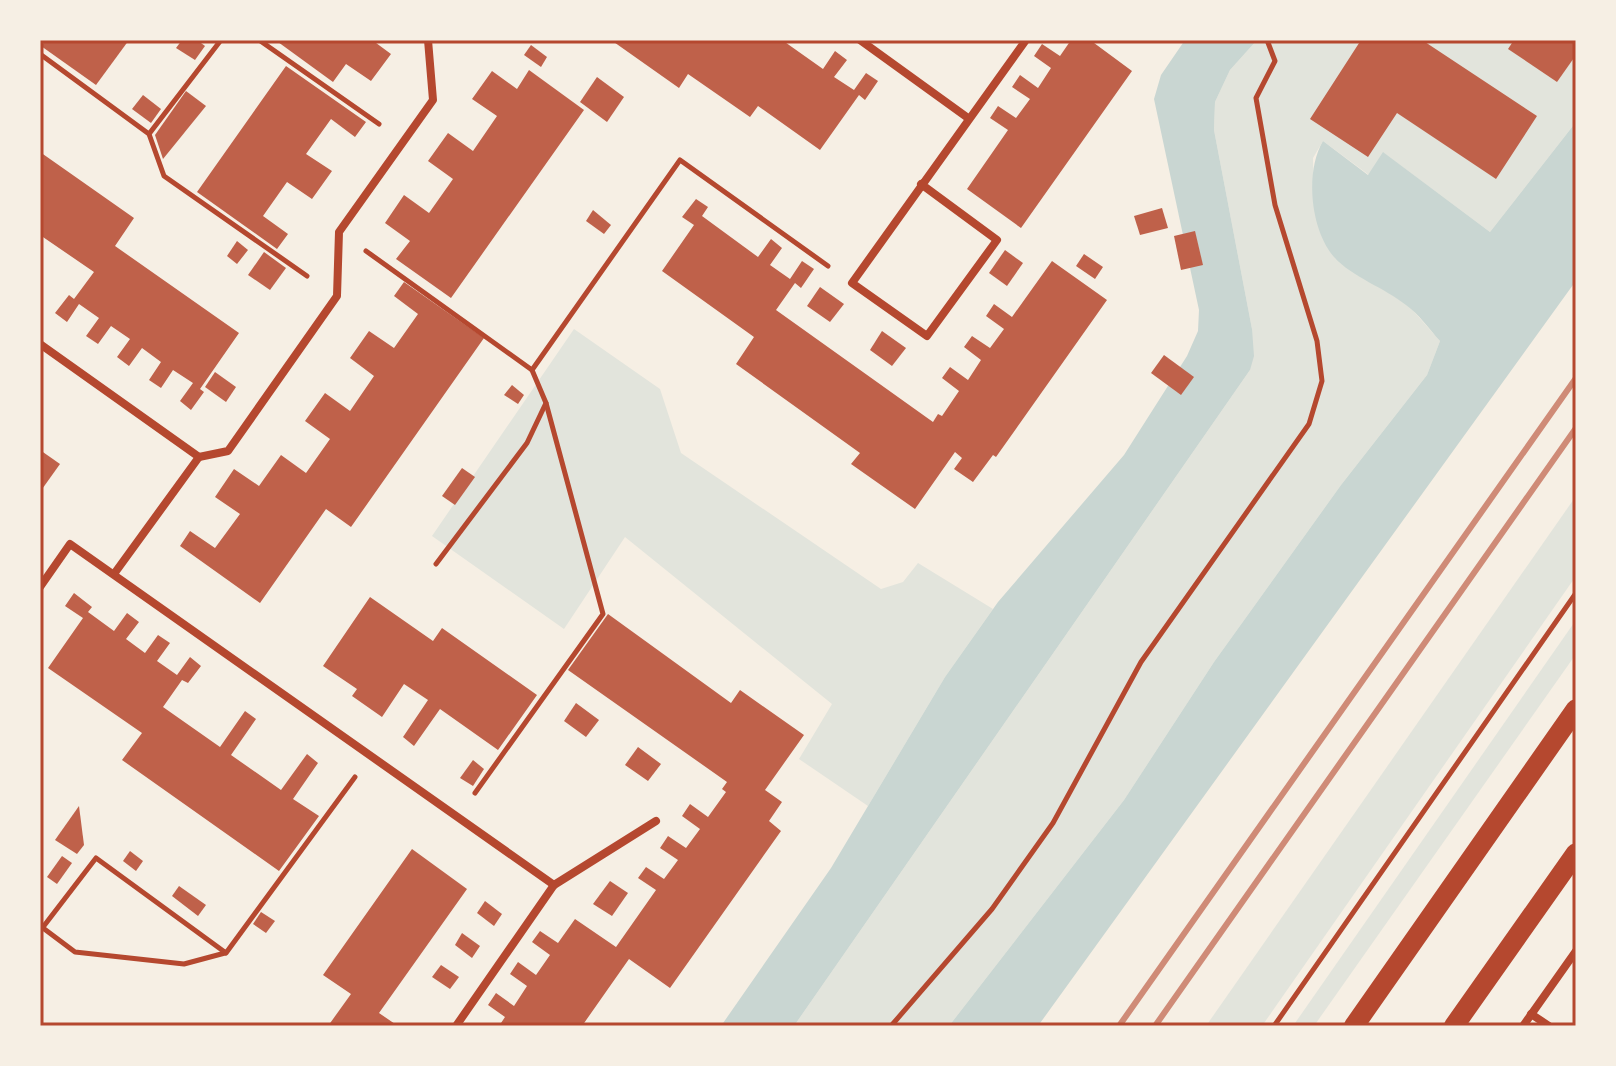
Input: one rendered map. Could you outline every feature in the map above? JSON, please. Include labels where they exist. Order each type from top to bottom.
[{"type":"main road","points":[[1354,1026],[1576,709]]},
{"type":"main road","points":[[1454,1026],[1576,853]]},
{"type":"street","points":[[114,574],[199,457],[228,451],[337,296],[339,232],[433,100],[428,40]]},
{"type":"street","points":[[860,40],[968,118]]},
{"type":"street","points":[[921,184],[997,240],[927,336],[852,283],[921,184],[968,118],[1026,40]]},
{"type":"street","points":[[40,344],[199,457]]},
{"type":"street","points":[[40,587],[70,544],[554,885]]},
{"type":"street","points":[[456,1026],[554,885],[656,821]]},
{"type":"street","points":[[1523,1026],[1576,951]]},
{"type":"street","points":[[1531,1014],[1549,1026]]},
{"type":"path","points":[[149,134],[221,40]]},
{"type":"path","points":[[259,40],[404,141]]},
{"type":"path","points":[[891,1026],[992,909],[1053,823],[1141,662],[1309,424],[1322,381],[1317,341],[1275,205],[1256,98],[1275,61],[1268,40]]},
{"type":"path","points":[[40,54],[149,134],[164,176],[337,296]]},
{"type":"path","points":[[532,370],[680,160],[852,283]]},
{"type":"path","points":[[339,232],[532,370],[546,403],[603,614],[458,818]]},
{"type":"path","points":[[436,564],[527,443],[546,403]]},
{"type":"path","points":[[1274,1026],[1576,593]]},
{"type":"path","points":[[226,953],[96,858],[42,930],[75,952],[184,964],[226,953],[370,756]]},
{"type":"shaded area","points":[[1185,40],[1257,40],[1230,70],[1215,102],[1214,130],[1252,329],[1254,356],[1250,370],[794,1026],[721,1026],[831,868],[945,677],[998,602],[1124,455],[1187,356],[1198,331],[1199,310],[1154,99],[1161,75]]},
{"type":"shaded area","points":[[1257,40],[1576,40],[1576,122],[1490,232],[1384,153],[1369,175],[1323,141],[1313,158],[1314,205],[1335,258],[1409,306],[1440,341],[1427,375],[1341,485],[1214,662],[1124,800],[949,1026],[794,1026],[1250,370],[1252,329],[1214,130],[1215,102],[1230,70]]},
{"type":"shaded area","points":[[1576,122],[1576,281],[1038,1026],[949,1026],[1124,800],[1214,662],[1341,485],[1427,375],[1440,341],[1411,309],[1341,264],[1326,245],[1315,216],[1312,184],[1317,153],[1323,141],[1368,175],[1383,152],[1490,232]]},
{"type":"shaded area","points":[[574,329],[660,389],[681,453],[881,589],[903,582],[918,563],[993,609],[945,677],[868,806],[799,759],[832,704],[625,537],[564,629],[432,536]]},
{"type":"shaded area","points":[[1576,496],[1576,576],[1262,1026],[1206,1026]]},
{"type":"shaded area","points":[[1576,620],[1576,654],[1314,1026],[1293,1026]]},
{"type":"building","points":[[46,40],[129,40],[96,85],[41,46]]},
{"type":"building","points":[[182,40],[197,40],[205,46],[195,60],[176,48]]},
{"type":"building","points":[[372,40],[391,54],[371,81],[346,64],[333,82],[278,42]]},
{"type":"building","points":[[611,40],[782,40],[823,69],[835,51],[847,60],[834,77],[854,90],[866,73],[878,81],[865,100],[859,95],[820,150],[758,106],[750,117],[688,74],[679,88]]},
{"type":"building","points":[[1071,40],[1090,40],[1132,71],[1021,228],[967,189],[1008,130],[990,118],[998,106],[1016,118],[1030,99],[1012,87],[1020,75],[1038,88],[1051,68],[1034,56],[1042,44],[1060,56]]},
{"type":"building","points":[[1361,40],[1422,40],[1537,116],[1496,179],[1397,113],[1368,157],[1310,119]]},
{"type":"building","points":[[1514,40],[1576,40],[1576,55],[1557,82],[1508,49]]},
{"type":"building","points":[[531,45],[547,57],[541,67],[524,55]]},
{"type":"building","points":[[286,66],[366,122],[355,137],[331,119],[306,154],[332,171],[312,199],[287,182],[263,216],[288,234],[277,249],[197,192]]},
{"type":"building","points":[[529,70],[584,110],[451,298],[396,259],[410,241],[385,223],[404,195],[429,213],[453,179],[428,161],[448,133],[473,151],[497,116],[472,99],[492,71],[517,89]]},
{"type":"building","points":[[597,77],[624,97],[607,122],[580,102]]},
{"type":"building","points":[[186,91],[206,106],[163,159],[155,135]]},
{"type":"building","points":[[143,95],[161,109],[151,123],[132,109]]},
{"type":"building","points":[[40,152],[134,218],[115,246],[239,333],[200,389],[204,392],[191,410],[180,401],[193,383],[173,370],[161,388],[149,380],[161,362],[142,348],[129,366],[117,357],[130,339],[111,326],[98,344],[86,336],[99,318],[79,304],[67,322],[55,313],[69,295],[74,299],[94,272],[40,235]]},
{"type":"building","points":[[696,199],[708,207],[702,216],[758,257],[771,239],[782,248],[770,265],[790,279],[802,261],[814,269],[801,288],[795,283],[776,310],[933,422],[938,414],[942,416],[959,391],[942,378],[950,367],[968,380],[981,360],[964,347],[972,336],[990,348],[1004,329],[986,316],[994,304],[1012,317],[1052,261],[1107,300],[996,457],[993,455],[973,482],[954,469],[962,458],[955,452],[915,509],[851,464],[860,453],[736,364],[754,337],[662,271],[694,225],[682,217]]},
{"type":"building","points":[[1162,208],[1168,228],[1140,235],[1134,216]]},
{"type":"building","points":[[593,210],[611,225],[604,234],[586,221]]},
{"type":"building","points":[[1195,231],[1203,265],[1181,270],[1174,236]]},
{"type":"building","points":[[237,241],[248,250],[237,264],[227,256]]},
{"type":"building","points":[[1005,250],[1023,263],[1007,286],[989,273]]},
{"type":"building","points":[[264,252],[286,268],[270,290],[248,275]]},
{"type":"building","points":[[1084,254],[1103,267],[1095,279],[1076,266]]},
{"type":"building","points":[[404,282],[484,338],[351,527],[326,509],[260,603],[180,546],[190,531],[215,548],[240,514],[215,497],[234,469],[259,486],[281,455],[306,473],[330,439],[305,421],[325,393],[350,411],[374,376],[350,358],[369,331],[394,348],[418,314],[394,296]]},
{"type":"building","points":[[820,287],[844,304],[830,322],[807,306]]},
{"type":"building","points":[[882,331],[906,348],[892,366],[870,350]]},
{"type":"building","points":[[1164,355],[1194,377],[1181,395],[1151,373]]},
{"type":"building","points":[[215,372],[236,387],[226,402],[205,387]]},
{"type":"building","points":[[512,385],[524,395],[518,404],[504,395]]},
{"type":"building","points":[[40,450],[60,464],[40,492]]},
{"type":"building","points":[[462,468],[475,477],[455,505],[442,496]]},
{"type":"building","points":[[74,593],[92,607],[88,612],[114,631],[127,613],[139,622],[126,639],[145,653],[158,635],[170,643],[157,661],[177,675],[190,657],[201,666],[188,683],[182,680],[163,707],[220,747],[245,711],[256,719],[231,755],[281,790],[307,754],[318,763],[293,799],[319,816],[279,871],[122,760],[142,733],[48,668],[83,618],[65,606]]},
{"type":"building","points":[[370,597],[433,641],[442,628],[537,695],[498,750],[440,709],[414,746],[403,737],[428,700],[404,684],[382,717],[352,696],[357,689],[323,666]]},
{"type":"building","points":[[608,614],[731,703],[740,690],[804,735],[765,790],[782,802],[769,821],[781,831],[670,988],[629,959],[582,1026],[499,1026],[505,1017],[488,1005],[496,993],[514,1006],[527,986],[510,974],[518,962],[536,975],[550,955],[532,942],[540,931],[558,943],[575,919],[616,947],[656,890],[638,878],[646,867],[664,879],[678,860],[660,848],[668,836],[686,848],[700,829],[682,816],[690,804],[708,817],[726,792],[722,789],[727,782],[568,670]]},
{"type":"building","points":[[576,703],[599,720],[586,737],[564,721]]},
{"type":"building","points":[[638,747],[661,764],[648,781],[625,765]]},
{"type":"building","points":[[473,760],[484,769],[473,786],[460,778]]},
{"type":"building","points":[[79,806],[84,845],[77,854],[55,840]]},
{"type":"building","points":[[412,849],[467,889],[379,1013],[398,1026],[328,1026],[351,994],[323,975]]},
{"type":"building","points":[[130,851],[143,861],[136,871],[123,861]]},
{"type":"building","points":[[62,856],[72,863],[57,884],[47,877]]},
{"type":"building","points":[[610,881],[628,893],[612,916],[593,904]]},
{"type":"building","points":[[179,886],[206,905],[198,916],[172,896]]},
{"type":"building","points":[[485,901],[502,914],[494,926],[477,913]]},
{"type":"building","points":[[261,912],[275,921],[266,933],[253,924]]},
{"type":"building","points":[[462,933],[480,946],[472,958],[455,945]]},
{"type":"building","points":[[441,965],[459,977],[450,989],[432,977]]},
{"type":"railway","points":[[1119,1026],[1576,378]]},
{"type":"railway","points":[[1155,1026],[1576,428]]}]
